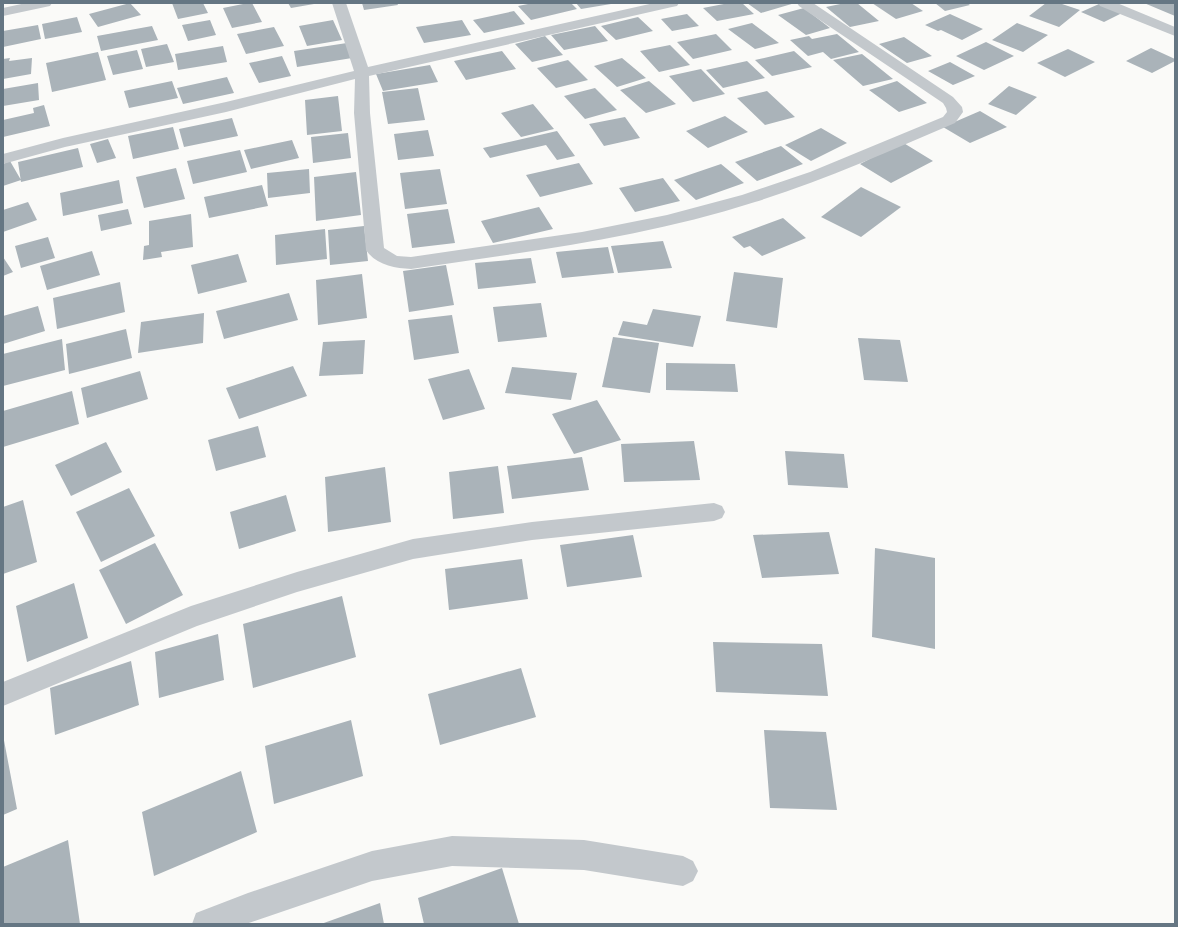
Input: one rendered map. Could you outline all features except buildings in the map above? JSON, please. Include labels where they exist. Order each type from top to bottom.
[{"type":"street","points":[[3,12],[45,3]]},
{"type":"street","points":[[339,3],[362,73],[362,114],[375,250],[380,256],[398,263],[411,263],[582,238],[668,220],[748,199],[816,176],[953,117],[955,112],[954,107],[948,100],[804,3]]},
{"type":"street","points":[[3,159],[70,142],[226,107],[362,73],[672,3]]},
{"type":"street","points":[[1105,3],[1175,32]]},
{"type":"street","points":[[3,694],[191,617],[297,582],[413,549],[532,531],[714,512]]},
{"type":"street","points":[[208,924],[248,908],[372,866],[452,851],[584,856],[683,871]]}]
